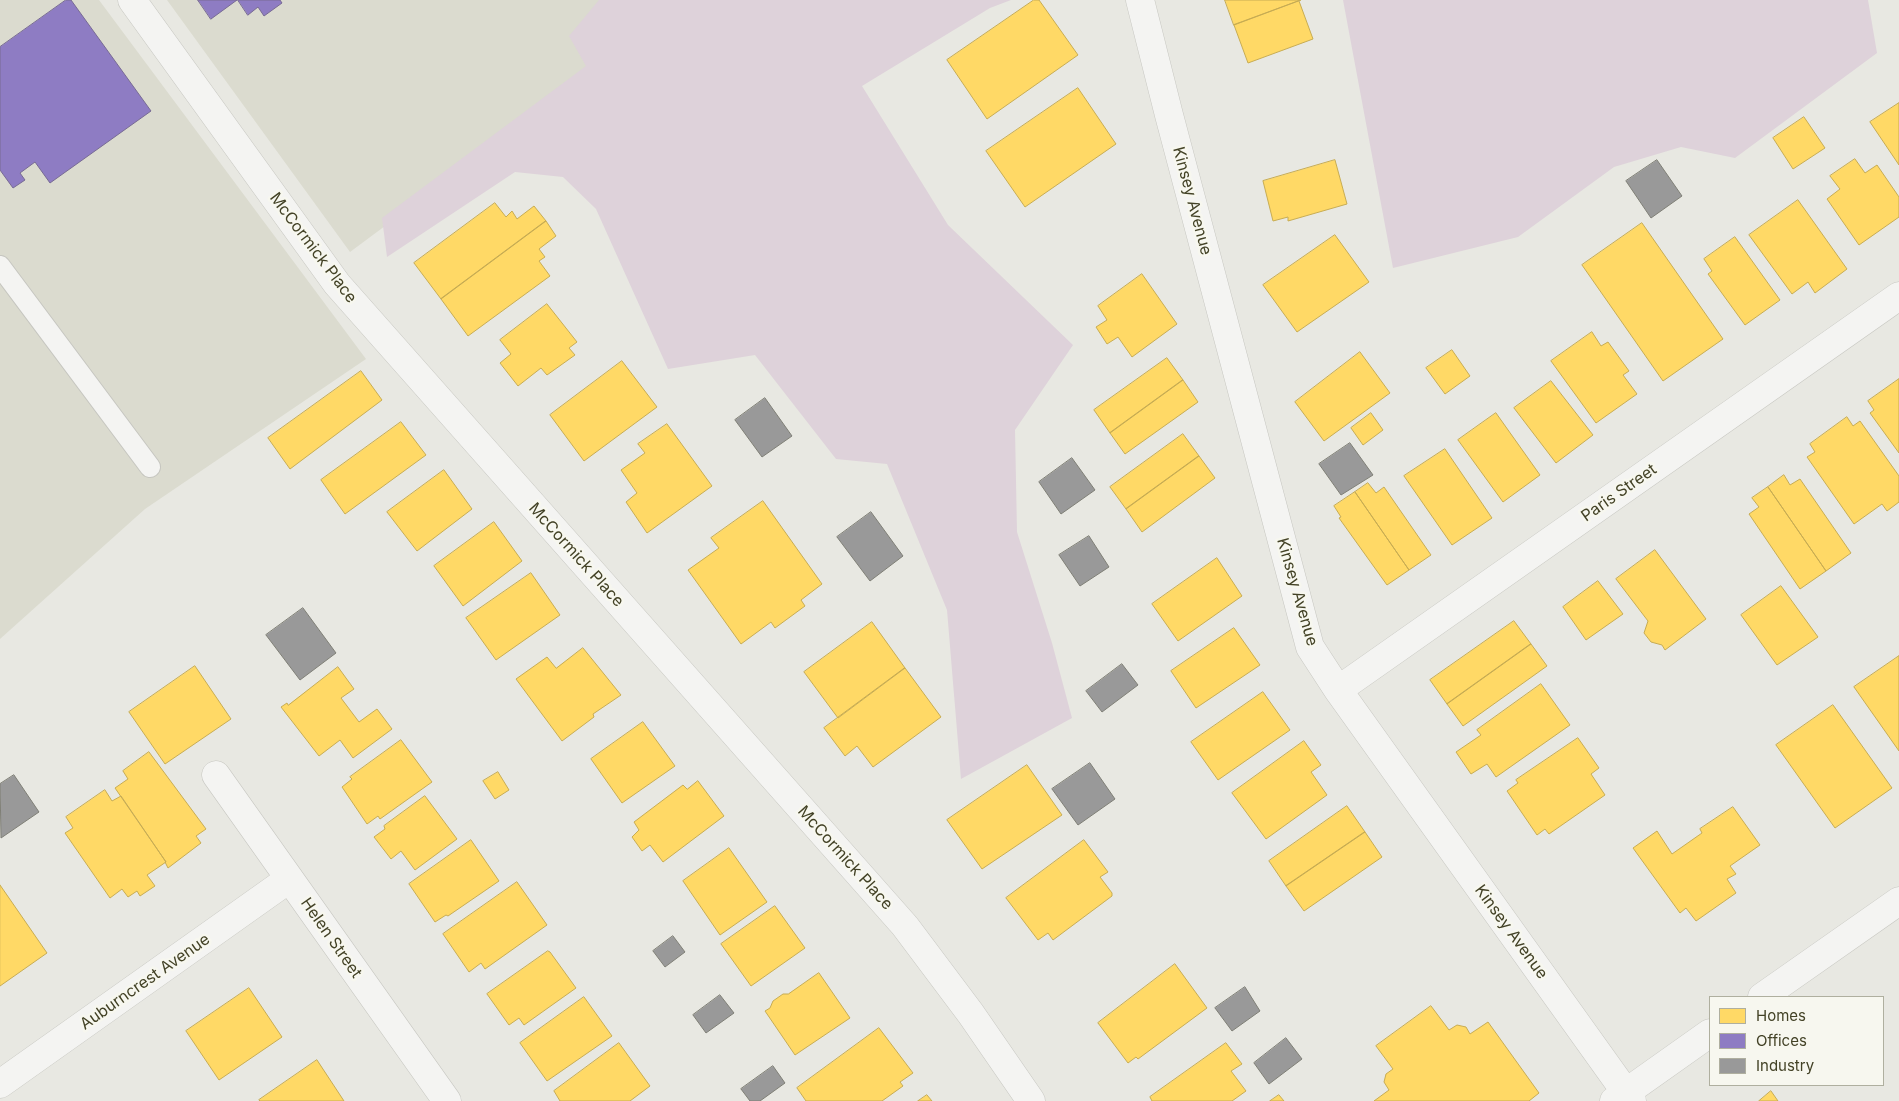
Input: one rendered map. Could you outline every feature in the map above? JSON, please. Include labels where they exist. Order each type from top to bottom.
[{"type":"street","name":"McCormick Place","points":[[132,0],[337,284],[905,926],[971,1014],[1032,1101]]},
{"type":"street","name":"Kinsey Avenue","points":[[1140,0],[1310,647],[1338,690],[1624,1098]]},
{"type":"street","name":"Paris Street","points":[[1338,690],[1899,296]]},
{"type":"street","name":"Helen Street","points":[[216,775],[447,1101]]},
{"type":"street","name":"Auburncrest Avenue","points":[[0,1084],[289,879]]},
{"type":"street","points":[[1763,996],[1899,901]]},
{"type":"street","points":[[1624,1098],[1709,1034]]},
{"type":"lane","points":[[0,266],[150,468]]},
{"type":"shaded area","points":[[0,0],[99,0],[366,359],[145,509],[0,639]]},
{"type":"shaded area","points":[[167,0],[638,0],[657,24],[350,252]]},
{"type":"shaded area","points":[[599,0],[1011,0],[990,8],[862,86],[948,225],[1073,345],[1015,430],[1017,532],[1052,643],[1072,718],[961,779],[947,610],[887,464],[836,459],[755,355],[668,369],[596,209],[563,177],[515,172],[387,257],[382,218],[586,66],[569,36]]},
{"type":"shaded area","points":[[1343,0],[1868,0],[1877,53],[1735,158],[1681,147],[1614,167],[1518,237],[1393,268]]},
{"type":"building: Homes","points":[[1034,0],[1039,0],[1078,55],[987,119],[947,60]]},
{"type":"building: Homes","points":[[1225,0],[1301,0],[1234,25]]},
{"type":"building: Homes","points":[[1299,1],[1313,39],[1248,63],[1234,25]]},
{"type":"building: Homes","points":[[1078,88],[1116,144],[1025,207],[986,151]]},
{"type":"building: Homes","points":[[1899,103],[1899,165],[1870,122]]},
{"type":"building: Homes","points":[[1804,117],[1825,148],[1793,169],[1773,138]]},
{"type":"building: Homes","points":[[1855,159],[1865,173],[1877,165],[1899,197],[1899,217],[1859,245],[1827,199],[1840,189],[1830,176]]},
{"type":"building: Homes","points":[[1335,160],[1347,204],[1288,221],[1288,217],[1273,221],[1263,181]]},
{"type":"building: Homes","points":[[1798,200],[1847,269],[1815,293],[1808,282],[1792,294],[1749,235]]},
{"type":"building: Homes","points":[[495,203],[506,217],[512,211],[517,219],[534,206],[546,221],[441,299],[414,263]]},
{"type":"building: Homes","points":[[546,221],[556,236],[539,249],[545,257],[539,261],[550,276],[468,336],[441,299]]},
{"type":"building: Homes","points":[[1642,223],[1723,339],[1663,381],[1582,265]]},
{"type":"building: Homes","points":[[1335,235],[1369,282],[1297,332],[1263,285]]},
{"type":"building: Homes","points":[[1735,237],[1780,300],[1745,325],[1708,274],[1712,271],[1704,259]]},
{"type":"building: Homes","points":[[1142,274],[1177,324],[1132,357],[1118,337],[1107,344],[1096,327],[1107,320],[1098,306]]},
{"type":"building: Homes","points":[[547,304],[577,342],[569,348],[575,355],[547,375],[541,368],[518,386],[500,363],[511,354],[500,340]]},
{"type":"building: Homes","points":[[1592,332],[1601,346],[1608,342],[1629,371],[1623,375],[1637,394],[1596,423],[1551,361]]},
{"type":"building: Homes","points":[[1452,350],[1470,376],[1445,394],[1426,368]]},
{"type":"building: Homes","points":[[1360,352],[1390,393],[1324,441],[1295,402]]},
{"type":"building: Homes","points":[[1167,358],[1183,380],[1110,433],[1094,410]]},
{"type":"building: Homes","points":[[622,361],[657,407],[584,461],[550,415]]},
{"type":"building: Homes","points":[[361,371],[382,400],[290,469],[268,438]]},
{"type":"building: Homes","points":[[1899,379],[1899,453],[1870,413],[1874,410],[1868,401]]},
{"type":"building: Homes","points":[[1183,380],[1198,402],[1125,454],[1110,433]]},
{"type":"building: Homes","points":[[1551,381],[1593,435],[1556,463],[1514,408]]},
{"type":"building: Homes","points":[[1371,413],[1383,430],[1363,445],[1351,428]]},
{"type":"building: Homes","points":[[1496,413],[1540,475],[1503,502],[1458,440]]},
{"type":"building: Homes","points":[[1847,417],[1853,426],[1860,421],[1899,476],[1899,502],[1887,511],[1882,504],[1854,524],[1807,457],[1815,452],[1810,444]]},
{"type":"building: Homes","points":[[401,422],[426,455],[345,514],[321,480]]},
{"type":"building: Homes","points":[[667,424],[712,486],[647,533],[626,502],[637,493],[621,470],[645,453],[638,444]]},
{"type":"building: Homes","points":[[1183,434],[1199,456],[1126,509],[1110,487]]},
{"type":"building: Homes","points":[[1445,449],[1492,518],[1452,545],[1404,476]]},
{"type":"building: Homes","points":[[1199,456],[1215,478],[1142,532],[1126,509]]},
{"type":"building: Homes","points":[[444,470],[472,509],[417,551],[387,512]]},
{"type":"building: Homes","points":[[1784,475],[1790,485],[1800,479],[1851,553],[1826,571],[1768,487]]},
{"type":"building: Homes","points":[[1368,483],[1376,493],[1384,487],[1431,555],[1409,570],[1355,492]]},
{"type":"building: Homes","points":[[1768,487],[1826,571],[1800,589],[1749,514],[1759,507],[1752,498]]},
{"type":"building: Homes","points":[[1355,492],[1409,570],[1387,585],[1339,518],[1341,517],[1334,506]]},
{"type":"building: Homes","points":[[763,501],[822,584],[801,600],[805,606],[775,628],[771,622],[741,644],[688,570],[719,548],[711,538]]},
{"type":"building: Homes","points":[[494,522],[522,561],[463,606],[434,566]]},
{"type":"building: Homes","points":[[1655,550],[1706,619],[1665,650],[1662,645],[1651,642],[1644,633],[1648,621],[1616,579]]},
{"type":"building: Homes","points":[[1217,558],[1242,596],[1178,641],[1152,604]]},
{"type":"building: Homes","points":[[531,573],[560,615],[496,660],[466,618]]},
{"type":"building: Homes","points":[[1598,581],[1623,614],[1586,640],[1563,607]]},
{"type":"building: Homes","points":[[1781,586],[1818,637],[1777,665],[1741,615]]},
{"type":"building: Homes","points":[[1514,621],[1531,644],[1447,704],[1430,680]]},
{"type":"building: Homes","points":[[872,622],[905,668],[838,718],[804,672]]},
{"type":"building: Homes","points":[[1234,628],[1260,665],[1196,708],[1171,671]]},
{"type":"building: Homes","points":[[1531,644],[1547,666],[1463,726],[1447,704]]},
{"type":"building: Homes","points":[[583,648],[621,695],[593,714],[594,717],[562,741],[516,679],[547,657],[556,668]]},
{"type":"building: Homes","points":[[1899,656],[1899,751],[1854,687]]},
{"type":"building: Homes","points":[[195,666],[231,719],[165,764],[129,712]]},
{"type":"building: Homes","points":[[338,667],[354,689],[341,698],[359,722],[377,709],[392,729],[353,758],[340,740],[319,756],[281,707],[287,703],[288,705]]},
{"type":"building: Homes","points":[[905,668],[941,717],[873,767],[857,746],[845,756],[824,728]]},
{"type":"building: Homes","points":[[1541,684],[1570,725],[1496,777],[1487,764],[1471,774],[1456,752],[1481,735],[1477,730]]},
{"type":"building: Homes","points":[[1263,692],[1290,730],[1218,780],[1191,742]]},
{"type":"building: Homes","points":[[1833,705],[1892,788],[1835,828],[1776,745]]},
{"type":"building: Homes","points":[[643,722],[675,766],[622,803],[591,759]]},
{"type":"building: Homes","points":[[1578,738],[1599,768],[1591,774],[1605,795],[1549,834],[1545,829],[1537,835],[1507,791],[1518,783],[1516,780]]},
{"type":"building: Homes","points":[[401,740],[432,782],[380,819],[378,816],[367,824],[342,787],[352,779],[350,777]]},
{"type":"building: Homes","points":[[1304,741],[1321,765],[1311,772],[1327,795],[1266,839],[1232,793]]},
{"type":"building: Homes","points":[[149,752],[206,829],[196,836],[201,843],[168,868],[166,862],[115,788],[128,779],[123,771]]},
{"type":"building: Homes","points":[[1027,765],[1062,815],[982,869],[947,820]]},
{"type":"building: Homes","points":[[498,772],[509,790],[495,799],[483,781]]},
{"type":"building: Homes","points":[[698,781],[724,816],[663,862],[650,845],[642,851],[632,837],[639,830],[634,822],[683,785],[687,789]]},
{"type":"building: Homes","points":[[105,790],[112,801],[121,796],[166,862],[147,875],[155,886],[140,896],[137,891],[128,897],[122,889],[110,898],[65,833],[73,828],[66,817]]},
{"type":"building: Homes","points":[[425,796],[457,839],[415,870],[401,851],[391,859],[374,837],[385,829],[384,826]]},
{"type":"building: Homes","points":[[1347,806],[1365,832],[1286,886],[1269,861]]},
{"type":"building: Homes","points":[[1733,807],[1760,845],[1730,866],[1736,874],[1727,879],[1736,893],[1696,921],[1686,908],[1680,913],[1633,848],[1657,831],[1672,854],[1702,833],[1700,829]]},
{"type":"building: Homes","points":[[1365,832],[1382,857],[1304,911],[1286,886]]},
{"type":"building: Homes","points":[[471,840],[499,881],[448,916],[446,915],[435,922],[409,884]]},
{"type":"building: Homes","points":[[1084,840],[1108,872],[1100,877],[1112,893],[1112,896],[1053,940],[1048,933],[1038,940],[1006,898]]},
{"type":"building: Homes","points":[[729,848],[767,902],[720,935],[683,881]]},
{"type":"building: Homes","points":[[517,882],[547,925],[485,969],[481,963],[469,972],[443,934]]},
{"type":"building: Homes","points":[[0,885],[47,953],[0,986]]},
{"type":"building: Homes","points":[[775,906],[805,948],[751,986],[721,944]]},
{"type":"building: Homes","points":[[548,951],[576,988],[524,1025],[519,1018],[509,1025],[487,994]]},
{"type":"building: Homes","points":[[1175,964],[1207,1008],[1138,1059],[1136,1057],[1128,1063],[1098,1023]]},
{"type":"building: Homes","points":[[819,973],[850,1018],[795,1055],[765,1011],[770,1008],[773,1001],[783,994],[788,994]]},
{"type":"building: Homes","points":[[249,988],[282,1037],[219,1080],[186,1031]]},
{"type":"building: Homes","points":[[584,997],[612,1036],[547,1081],[520,1043]]},
{"type":"building: Homes","points":[[1431,1006],[1449,1030],[1457,1025],[1466,1027],[1470,1034],[1488,1022],[1539,1093],[1529,1101],[1374,1101],[1389,1090],[1384,1082],[1386,1074],[1393,1069],[1376,1046]]},
{"type":"building: Homes","points":[[879,1028],[913,1073],[900,1082],[903,1086],[882,1101],[806,1101],[797,1088]]},
{"type":"building: Homes","points":[[619,1043],[650,1086],[630,1101],[560,1101],[554,1091]]},
{"type":"building: Homes","points":[[1226,1043],[1242,1064],[1231,1071],[1246,1091],[1232,1101],[1152,1101],[1150,1097]]},
{"type":"building: Homes","points":[[317,1060],[344,1101],[259,1100]]},
{"type":"building: Homes","points":[[1771,1091],[1778,1101],[1759,1101]]},
{"type":"building: Homes","points":[[927,1095],[932,1101],[918,1101]]},
{"type":"building: Homes","points":[[1279,1095],[1284,1101],[1270,1101]]},
{"type":"building: Offices","points":[[66,0],[71,0],[151,111],[50,183],[35,162],[20,173],[25,180],[13,188],[0,170],[0,47]]},
{"type":"building: Offices","points":[[198,0],[237,0],[211,19]]},
{"type":"building: Offices","points":[[238,0],[280,0],[282,3],[264,16],[258,7],[248,15]]},
{"type":"building: Industry","points":[[1657,160],[1682,196],[1651,218],[1626,181]]},
{"type":"building: Industry","points":[[765,398],[792,436],[762,457],[735,420]]},
{"type":"building: Industry","points":[[1350,443],[1373,475],[1341,495],[1319,464]]},
{"type":"building: Industry","points":[[1072,458],[1095,490],[1061,514],[1039,482]]},
{"type":"building: Industry","points":[[871,512],[903,556],[870,581],[837,537]]},
{"type":"building: Industry","points":[[1089,536],[1109,567],[1080,586],[1059,555]]},
{"type":"building: Industry","points":[[303,608],[336,653],[300,680],[266,635]]},
{"type":"building: Industry","points":[[1122,664],[1138,685],[1102,712],[1086,691]]},
{"type":"building: Industry","points":[[1090,763],[1115,799],[1078,825],[1052,789]]},
{"type":"building: Industry","points":[[14,775],[39,812],[1,838],[0,784]]},
{"type":"building: Industry","points":[[673,936],[685,952],[665,967],[653,951]]},
{"type":"building: Industry","points":[[1245,987],[1260,1011],[1232,1031],[1215,1008]]},
{"type":"building: Industry","points":[[720,995],[734,1013],[706,1033],[693,1015]]},
{"type":"building: Industry","points":[[1286,1038],[1302,1059],[1269,1084],[1254,1063]]},
{"type":"building: Industry","points":[[773,1066],[785,1083],[760,1101],[750,1101],[741,1089]]}]
